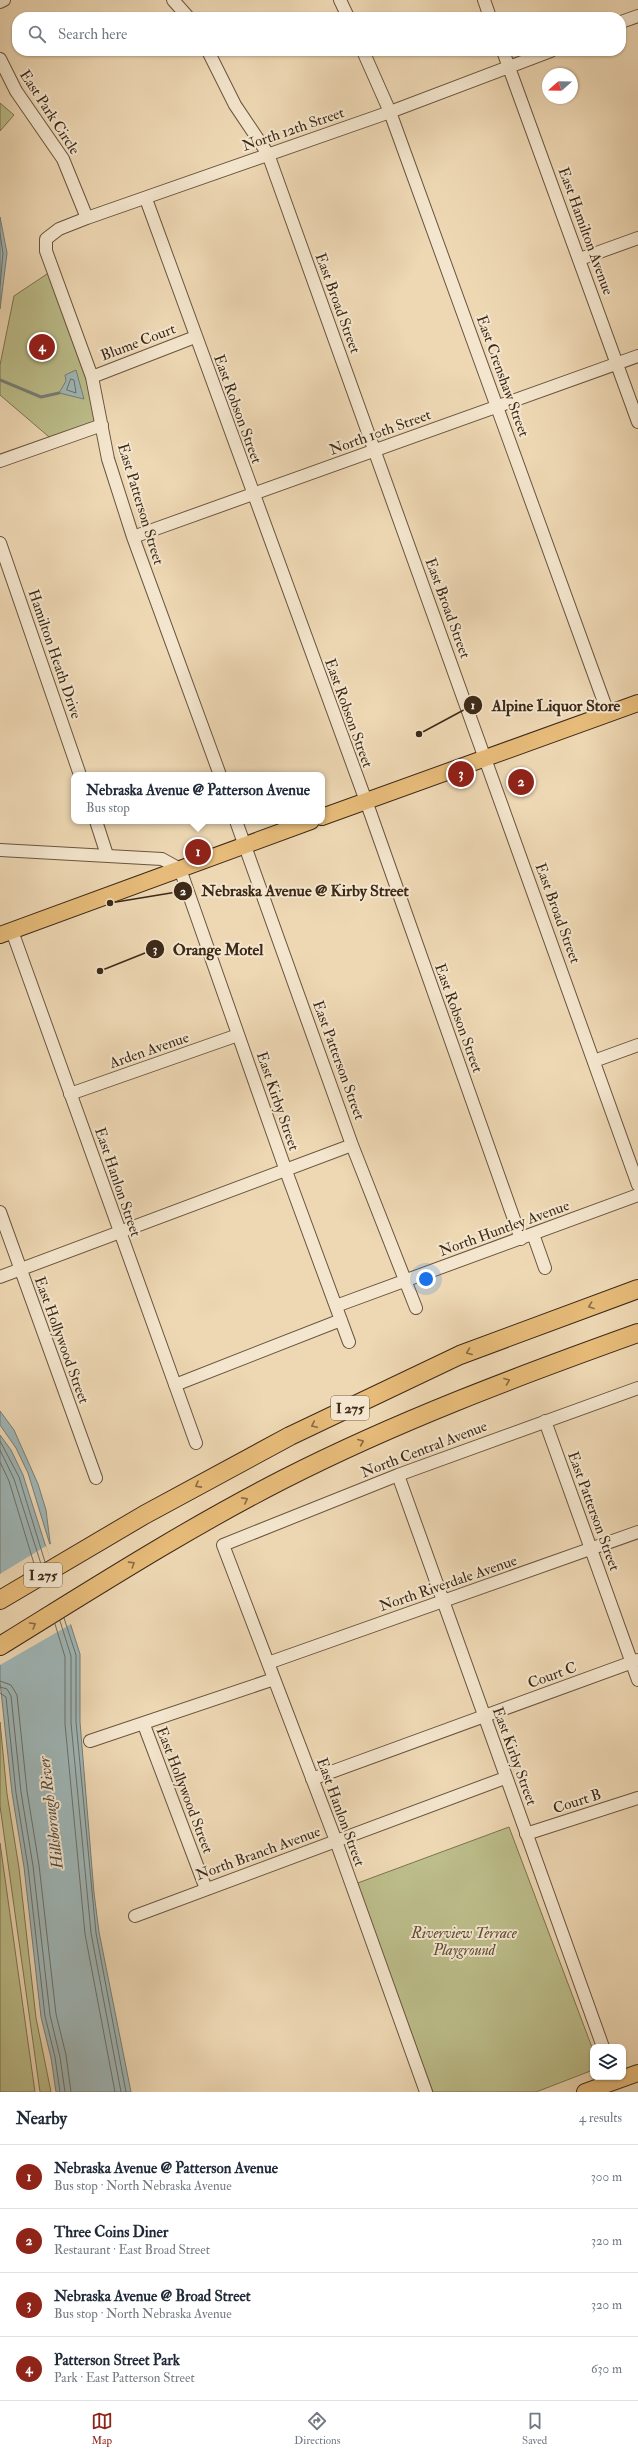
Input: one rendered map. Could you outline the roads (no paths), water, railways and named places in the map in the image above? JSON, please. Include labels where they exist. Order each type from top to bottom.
[{"type":"highway","name":"I 275","points":[[0,1600],[209,1479],[277,1443],[460,1355],[633,1291]]},
{"type":"highway","name":"I 275","points":[[0,1646],[161,1546],[284,1480],[351,1447],[525,1374],[638,1333]]},
{"type":"main road","points":[[325,816],[638,703]]},
{"type":"main road","points":[[6,933],[303,824]]},
{"type":"main road","points":[[585,2092],[617,2083],[638,2073]]},
{"type":"street","points":[[0,2],[4,0]]},
{"type":"street","points":[[173,0],[184,12]]},
{"type":"street","points":[[340,0],[346,12]]},
{"type":"street","points":[[484,0],[488,12]]},
{"type":"street","points":[[626,20],[638,16]]},
{"type":"street","name":"East Broad Street","points":[[210,56],[235,105],[268,154],[638,1185]]},
{"type":"street","name":"East Crenshaw Street","points":[[365,56],[390,112],[608,713]]},
{"type":"street","name":"East Hamilton Avenue","points":[[505,56],[638,422]]},
{"type":"street","name":"North 12th Street","points":[[46,239],[58,229],[87,218],[146,199],[268,154],[390,112],[539,56]]},
{"type":"street","name":"East Park Circle","points":[[1,65],[16,91],[63,159],[87,218]]},
{"type":"street","name":"East Robson Street","points":[[146,199],[252,494],[366,801],[521,1239]]},
{"type":"street","points":[[580,259],[638,238]]},
{"type":"street","name":"East Patterson Street","points":[[46,239],[46,252],[92,377],[108,459],[133,537],[219,772]]},
{"type":"street","name":"Blume Court","points":[[92,377],[195,337]]},
{"type":"street","name":"North 10th Street","points":[[133,537],[638,356]]},
{"type":"street","points":[[0,461],[102,425]]},
{"type":"street","name":"Hamilton Heath Drive","points":[[0,543],[79,772]]},
{"type":"street","points":[[97,824],[107,855]]},
{"type":"street","name":"East Patterson Street","points":[[237,824],[352,1145],[416,1308]]},
{"type":"street","points":[[0,850],[162,859],[180,870]]},
{"type":"street","name":"East Kirby Street","points":[[180,870],[286,1171],[349,1342]]},
{"type":"street","name":"East Hanlon Street","points":[[6,933],[70,1094],[118,1232],[196,1443]]},
{"type":"street","name":"Arden Avenue","points":[[70,1094],[238,1035]]},
{"type":"street","points":[[594,1061],[638,1046]]},
{"type":"street","points":[[0,1277],[352,1145]]},
{"type":"street","name":"North Huntley Avenue","points":[[336,1306],[405,1282],[638,1195]]},
{"type":"street","name":"East Hollywood Street","points":[[0,1212],[19,1270],[96,1478]]},
{"type":"street","points":[[533,1234],[545,1268]]},
{"type":"street","points":[[175,1385],[341,1320]]},
{"type":"street","name":"North Central Avenue","points":[[223,1545],[398,1475],[638,1388]]},
{"type":"street","name":"East Patterson Street","points":[[545,1421],[591,1549],[635,1662],[638,1680]]},
{"type":"street","name":"East Kirby Street","points":[[398,1475],[483,1717],[602,2044]]},
{"type":"street","name":"North Riverdale Avenue","points":[[268,1663],[638,1532]]},
{"type":"street","name":"East Hanlon Street","points":[[223,1545],[336,1841],[426,2092]]},
{"type":"street","name":"Court C","points":[[312,1780],[635,1662]]},
{"type":"street","points":[[90,1741],[144,1725],[274,1678]]},
{"type":"street","name":"East Hollywood Street","points":[[144,1725],[206,1889]]},
{"type":"street","name":"North Branch Avenue","points":[[135,1916],[505,1778]]},
{"type":"street","name":"Court B","points":[[526,1834],[638,1798]]},
{"type":"water","points":[[0,217],[7,253],[0,309]]},
{"type":"water","points":[[76,370],[84,399],[59,393],[66,381],[65,375]]},
{"type":"water","points":[[0,1411],[14,1430],[38,1484],[46,1510],[50,1542],[59,1559],[55,1561],[28,1473],[16,1448],[0,1425]]},
{"type":"water","name":"Hillsborough River","points":[[0,1435],[11,1450],[23,1475],[80,1654],[80,1722],[94,1893],[99,1932],[131,2092],[56,2092],[51,2058],[41,2017],[24,1867],[12,1793],[0,1682]]},
{"type":"waterway","points":[[0,380],[41,397],[59,393]]},
{"type":"place","name":"Patterson Street Park","points":[[42,347]]},
{"type":"place","name":"Alpine Liquor Store","points":[[419,734]]},
{"type":"place","name":"Nebraska Avenue @ Broad Street","points":[[461,774]]},
{"type":"place","name":"Three Coins Diner","points":[[521,782]]},
{"type":"place","name":"Nebraska Avenue @ Patterson Avenue","points":[[198,852]]},
{"type":"place","name":"Nebraska Avenue @ Kirby Street","points":[[110,903]]},
{"type":"place","name":"Orange Motel","points":[[100,971]]},
{"type":"park label","name":"Riverview Terrace Playground","points":[[464,1942]]}]
